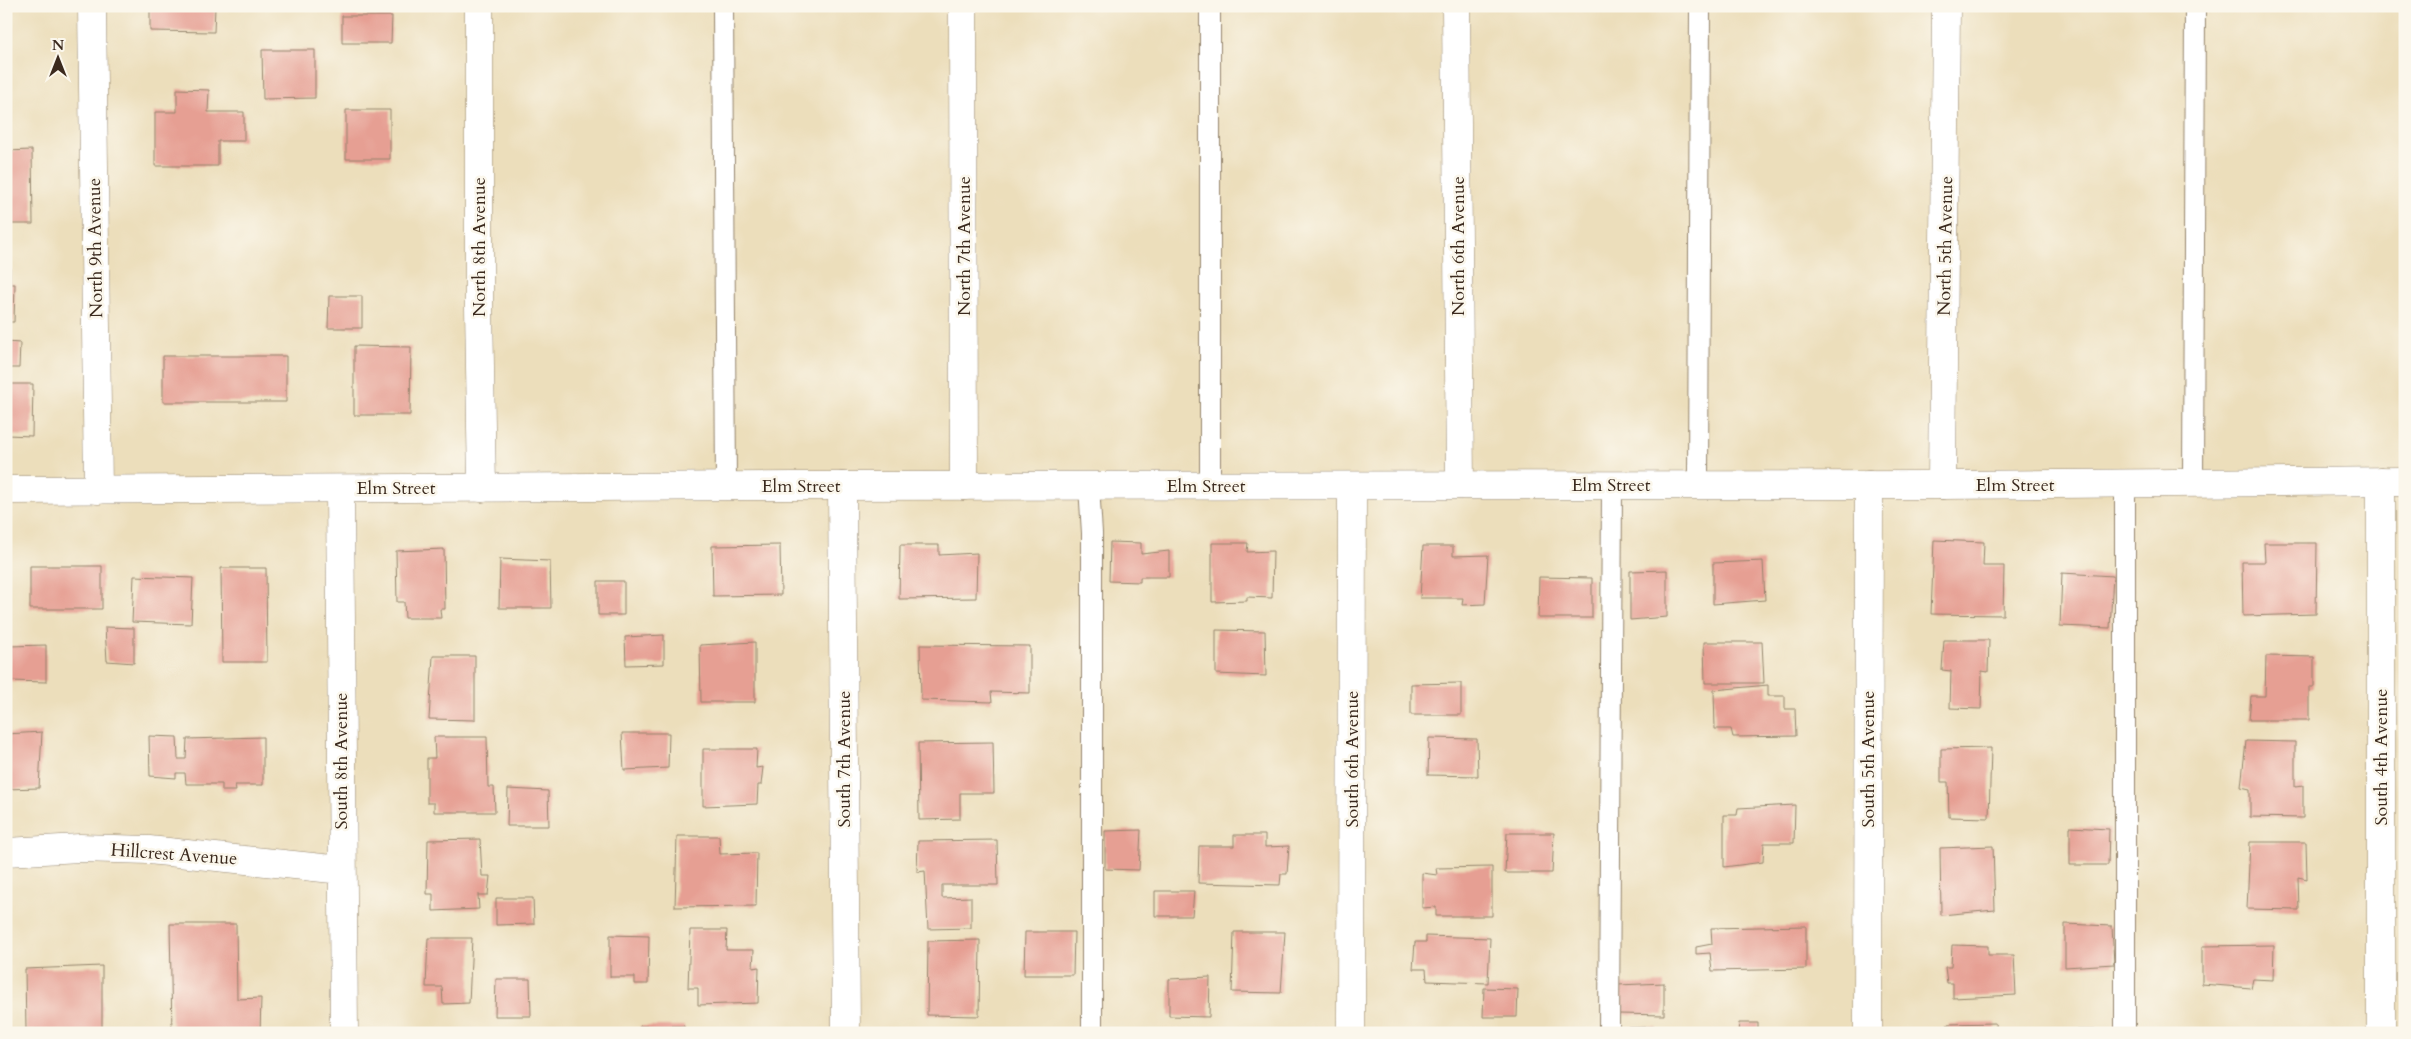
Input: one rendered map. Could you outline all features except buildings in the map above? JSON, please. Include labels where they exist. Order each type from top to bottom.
[{"type":"street","name":"North 9th Avenue","points":[[92,6],[98,490]]},
{"type":"street","name":"North 8th Avenue","points":[[479,6],[479,306],[482,488]]},
{"type":"street","name":"North 7th Avenue","points":[[963,6],[964,486]]},
{"type":"street","name":"North 6th Avenue","points":[[1456,6],[1460,485]]},
{"type":"street","name":"North 5th Avenue","points":[[1942,485],[1946,6]]},
{"type":"street","name":"Elm Street","points":[[6,490],[2393,482]]},
{"type":"street","name":"South 4th Avenue","points":[[2381,1033],[2393,482]]},
{"type":"street","name":"South 5th Avenue","points":[[1868,1033],[1869,485]]},
{"type":"street","name":"South 7th Avenue","points":[[842,486],[846,1033]]},
{"type":"street","name":"South 6th Avenue","points":[[1351,1033],[1352,486]]},
{"type":"street","name":"South 8th Avenue","points":[[340,489],[344,1033]]},
{"type":"street","name":"Hillcrest Avenue","points":[[6,852],[80,848],[149,850],[342,870]]},
{"type":"lane","points":[[723,6],[726,487]]},
{"type":"lane","points":[[1210,6],[1210,486]]},
{"type":"lane","points":[[1698,485],[1700,6]]},
{"type":"lane","points":[[2193,483],[2196,6]]},
{"type":"lane","points":[[1609,1033],[1612,484]]},
{"type":"lane","points":[[2125,484],[2125,1033]]},
{"type":"lane","points":[[1089,486],[1092,533],[1092,1033]]}]
